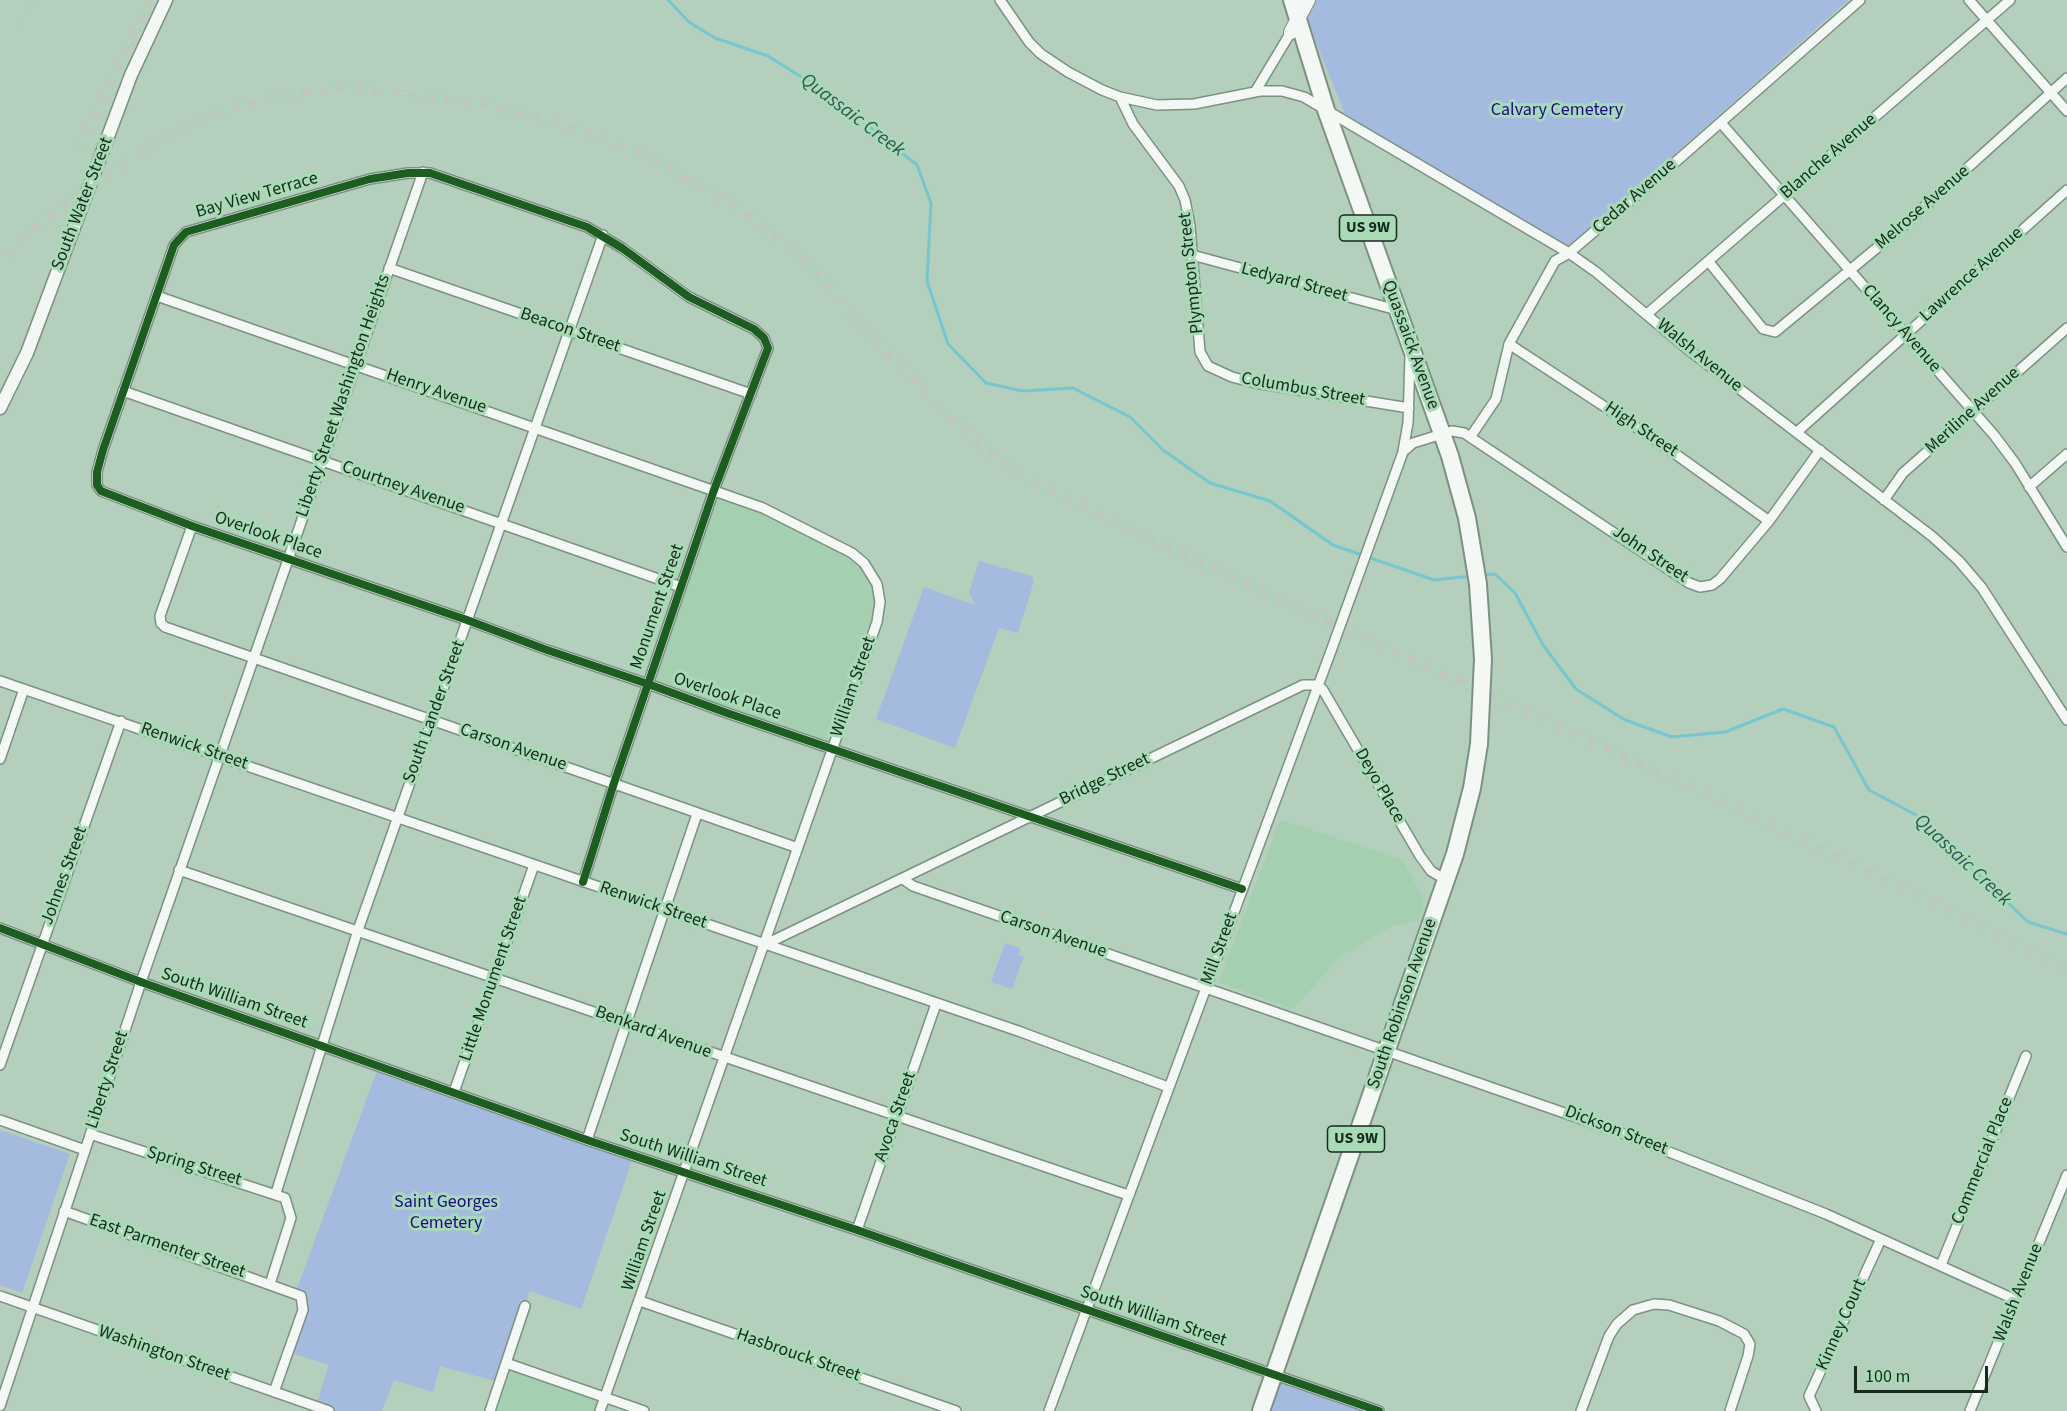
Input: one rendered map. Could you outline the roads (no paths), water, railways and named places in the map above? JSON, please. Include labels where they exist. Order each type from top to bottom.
[{"type":"highway","name":"US 9W","points":[[1280,0],[1295,26]]},
{"type":"highway","name":"US 9W","points":[[1292,0],[1295,26]]},
{"type":"highway","name":"Quassaick Avenue","points":[[1295,26],[1457,478],[1478,584]]},
{"type":"highway","name":"South Robinson Avenue","points":[[1261,1411],[1388,1051],[1446,880],[1467,810],[1479,744],[1483,659],[1478,584]]},
{"type":"main road","points":[[1295,26],[1308,0]]},
{"type":"street","name":"South Water Street","points":[[0,408],[27,353],[131,75],[166,0]]},
{"type":"street","name":"Walsh Avenue","points":[[1000,0],[1024,36],[1041,54],[1068,72],[1120,97],[1157,105],[1175,105],[1255,92],[1293,94],[1326,110],[1569,253],[1647,314],[1686,348],[1797,432],[1959,561],[1982,588],[2064,707],[2067,720]]},
{"type":"street","name":"Cedar Avenue","points":[[1471,436],[1496,399],[1509,344],[1555,261],[1569,253],[1721,123],[1860,0]]},
{"type":"street","points":[[1969,0],[2067,111]]},
{"type":"street","name":"Blanche Avenue","points":[[1647,314],[2010,0]]},
{"type":"street","points":[[1255,92],[1295,26]]},
{"type":"street","name":"Melrose Avenue","points":[[1709,262],[1763,329],[1774,332],[1850,271],[2067,78]]},
{"type":"street","name":"Plympton Street","points":[[1120,97],[1133,124],[1179,186],[1185,200],[1190,226],[1202,359]]},
{"type":"street","name":"Clancy Avenue","points":[[1721,123],[2001,444],[2067,547]]},
{"type":"street","name":"Bay View Terrace","points":[[101,491],[97,485],[97,472],[174,245],[186,232],[370,179],[423,172],[452,178],[603,235],[703,305],[754,329],[767,344]]},
{"type":"street","name":"Liberty Street Washington Heights","points":[[220,756],[423,172]]},
{"type":"street","name":"Lawrence Avenue","points":[[1797,432],[2067,190]]},
{"type":"street","name":"South Lander Street","points":[[276,1193],[358,930],[603,235]]},
{"type":"street","name":"Ledyard Street","points":[[1192,255],[1397,310]]},
{"type":"street","name":"Beacon Street","points":[[389,268],[751,394]]},
{"type":"street","name":"Henry Avenue","points":[[157,296],[714,490]]},
{"type":"street","name":"Meriline Avenue","points":[[1884,500],[1903,474],[2067,328]]},
{"type":"street","name":"Monument Street","points":[[583,882],[614,783],[714,490],[751,394],[767,344]]},
{"type":"street","name":"High Street","points":[[1509,344],[1669,449],[1769,520]]},
{"type":"street","points":[[1403,452],[1409,408],[1411,346]]},
{"type":"street","name":"Columbus Street","points":[[1202,359],[1218,372],[1243,380],[1409,408]]},
{"type":"street","name":"Courtney Avenue","points":[[123,392],[681,587]]},
{"type":"street","name":"John Street","points":[[1442,434],[1458,431],[1471,436],[1689,583],[1700,587],[1712,585],[1720,579],[1769,520],[1820,450]]},
{"type":"street","points":[[1403,452],[1413,443],[1442,434]]},
{"type":"street","name":"Mill Street","points":[[1048,1411],[1403,452]]},
{"type":"street","points":[[2029,487],[2067,454]]},
{"type":"street","name":"William Street","points":[[600,1411],[877,622],[880,602],[874,575],[852,553],[803,526],[714,490]]},
{"type":"street","name":"Overlook Place","points":[[101,491],[192,526],[1242,890]]},
{"type":"street","name":"Carson Avenue","points":[[192,526],[160,616],[160,623],[165,627],[798,848]]},
{"type":"street","name":"Renwick Street","points":[[0,681],[936,1004],[1168,1087]]},
{"type":"street","name":"Bridge Street","points":[[764,945],[1303,685],[1318,686]]},
{"type":"street","name":"Deyo Place","points":[[1318,686],[1420,856],[1431,871],[1446,880]]},
{"type":"street","points":[[0,759],[24,689]]},
{"type":"street","name":"Johnes Street","points":[[0,1065],[41,943],[121,721]]},
{"type":"street","name":"Liberty Street","points":[[0,1406],[141,982],[220,756]]},
{"type":"street","points":[[587,1140],[697,814]]},
{"type":"street","name":"Little Monument Street","points":[[454,1092],[534,865]]},
{"type":"street","name":"Benkard Avenue","points":[[179,870],[358,930],[725,1059],[1128,1195]]},
{"type":"street","name":"Carson Avenue","points":[[903,879],[913,886],[1205,989]]},
{"type":"street","name":"South William Street","points":[[0,928],[141,982],[587,1140],[685,1171],[1379,1411]]},
{"type":"street","name":"Dickson Street","points":[[1205,989],[1551,1107],[1702,1164],[1881,1239],[2016,1300]]},
{"type":"street","name":"Avoca Street","points":[[857,1230],[936,1004]]},
{"type":"street","name":"Commercial Place","points":[[1941,1265],[2026,1056]]},
{"type":"street","points":[[0,1120],[85,1150]]},
{"type":"street","name":"Spring Street","points":[[90,1134],[276,1193]]},
{"type":"street","name":"Walsh Avenue","points":[[1970,1411],[2067,1175]]},
{"type":"street","points":[[270,1284],[291,1218],[285,1198],[276,1193]]},
{"type":"street","name":"East Parmenter Street","points":[[64,1211],[302,1296],[303,1310],[274,1392]]},
{"type":"street","name":"Kinney Court","points":[[1816,1411],[1809,1396],[1881,1239]]},
{"type":"street","name":"Washington Street","points":[[0,1296],[329,1411]]},
{"type":"street","name":"Hasbrouck Street","points":[[640,1301],[956,1411]]},
{"type":"street","points":[[1581,1411],[1613,1330],[1633,1310],[1654,1304],[1669,1305],[1719,1321],[1744,1334],[1750,1344],[1749,1356],[1730,1411]]},
{"type":"street","points":[[490,1411],[525,1306]]},
{"type":"street","points":[[506,1363],[644,1411]]},
{"type":"waterway","name":"Quassaic Creek","points":[[668,0],[689,22],[715,38],[768,56],[830,95],[917,165],[931,203],[927,281],[948,344],[986,383],[1023,391],[1073,388],[1130,417],[1163,450],[1210,483],[1270,501],[1333,545],[1434,580],[1472,576]]},
{"type":"waterway","name":"Quassaic Creek","points":[[1481,575],[1495,574],[1515,593],[1543,645],[1576,689],[1625,720],[1672,737],[1725,732],[1783,709],[1834,727],[1869,790],[1916,815],[2028,922],[2067,934]]},
{"type":"railway","points":[[80,142],[151,0]]},
{"type":"railway","points":[[0,261],[33,227],[161,139],[211,115],[270,97],[344,89],[398,92],[469,102],[544,119],[602,137],[654,159],[752,217],[813,269],[869,334],[947,415],[989,452],[1033,482],[1291,605],[1698,790],[1921,896],[2067,970]]},
{"type":"park label","name":"Calvary Cemetery","points":[[1557,111]]},
{"type":"park label","name":"Saint Georges Cemetery","points":[[446,1213]]}]
